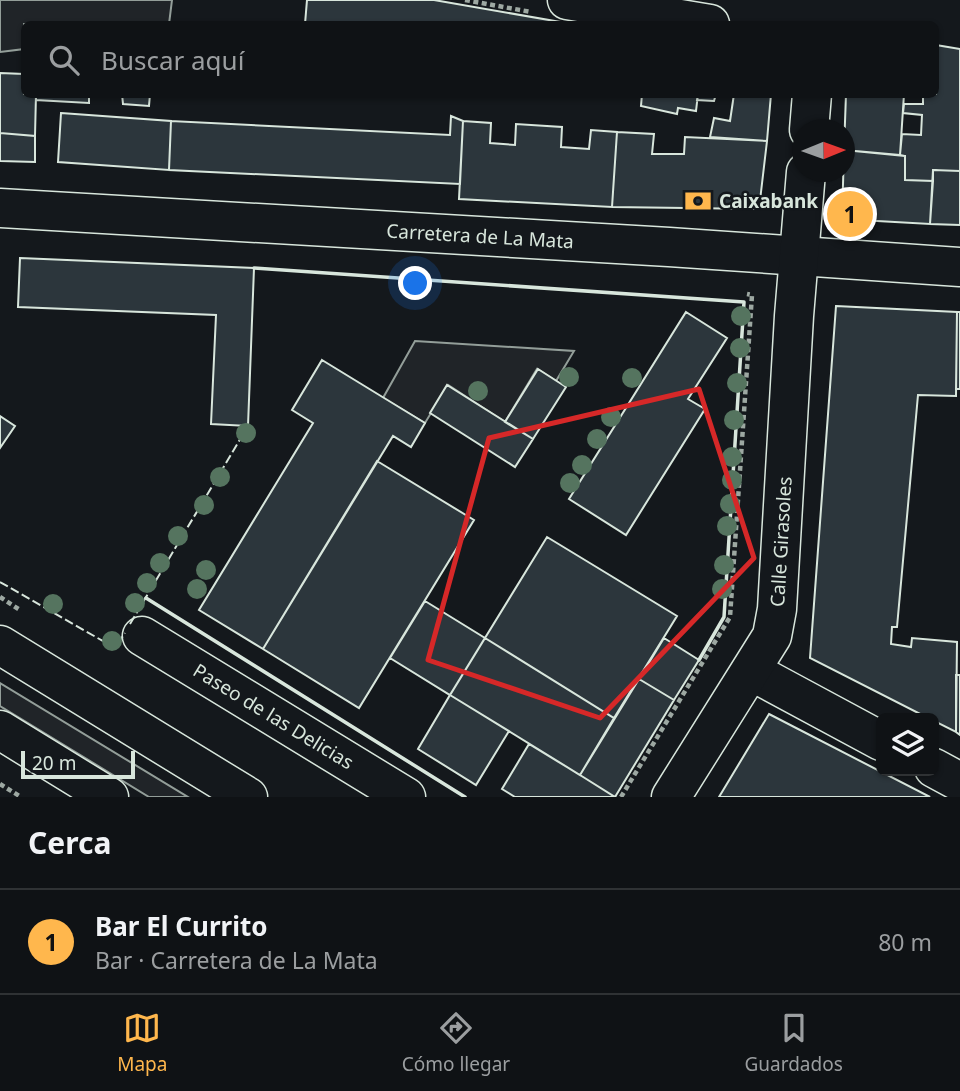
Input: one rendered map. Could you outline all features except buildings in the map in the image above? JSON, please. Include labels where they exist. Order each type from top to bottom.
[{"type":"street","points":[[567,0],[692,21]]},
{"type":"street","points":[[810,119],[812,98]]},
{"type":"street","name":"Calle Girasoles","points":[[671,797],[772,636],[777,609],[805,182]]},
{"type":"street","name":"Carretera de La Mata","points":[[0,208],[799,255],[960,267]]},
{"type":"street","name":"Paseo de las Delicias","points":[[142,636],[406,797]]},
{"type":"street","points":[[0,645],[248,797]]},
{"type":"street","points":[[751,671],[876,738]]},
{"type":"street","points":[[0,730],[109,797]]},
{"type":"street","points":[[939,771],[960,782]]},
{"type":"path","points":[[621,797],[730,617],[752,295]]},
{"type":"path","points":[[0,785],[21,797]]},
{"type":"highlighted area","points":[[699,389],[754,558],[600,718],[428,660],[489,438]]},
{"type":"shaded area","points":[[0,0],[172,0],[169,21],[21,21],[21,49],[0,52]]},
{"type":"shaded area","points":[[415,341],[574,351],[556,381],[537,369],[505,422],[448,385],[425,423],[383,398]]},
{"type":"shaded area","points":[[0,683],[188,797],[149,797],[0,706]]},
{"type":"fence","points":[[130,624],[248,426]]},
{"type":"fence","points":[[0,582],[115,648],[125,633]]},
{"type":"wall","points":[[254,268],[744,302],[724,617],[699,660]]},
{"type":"wall","points":[[146,598],[465,797]]},
{"type":"place","name":"Caixabank","points":[[698,201]]},
{"type":"place","name":"Bar El Currito","points":[[850,214]]}]
